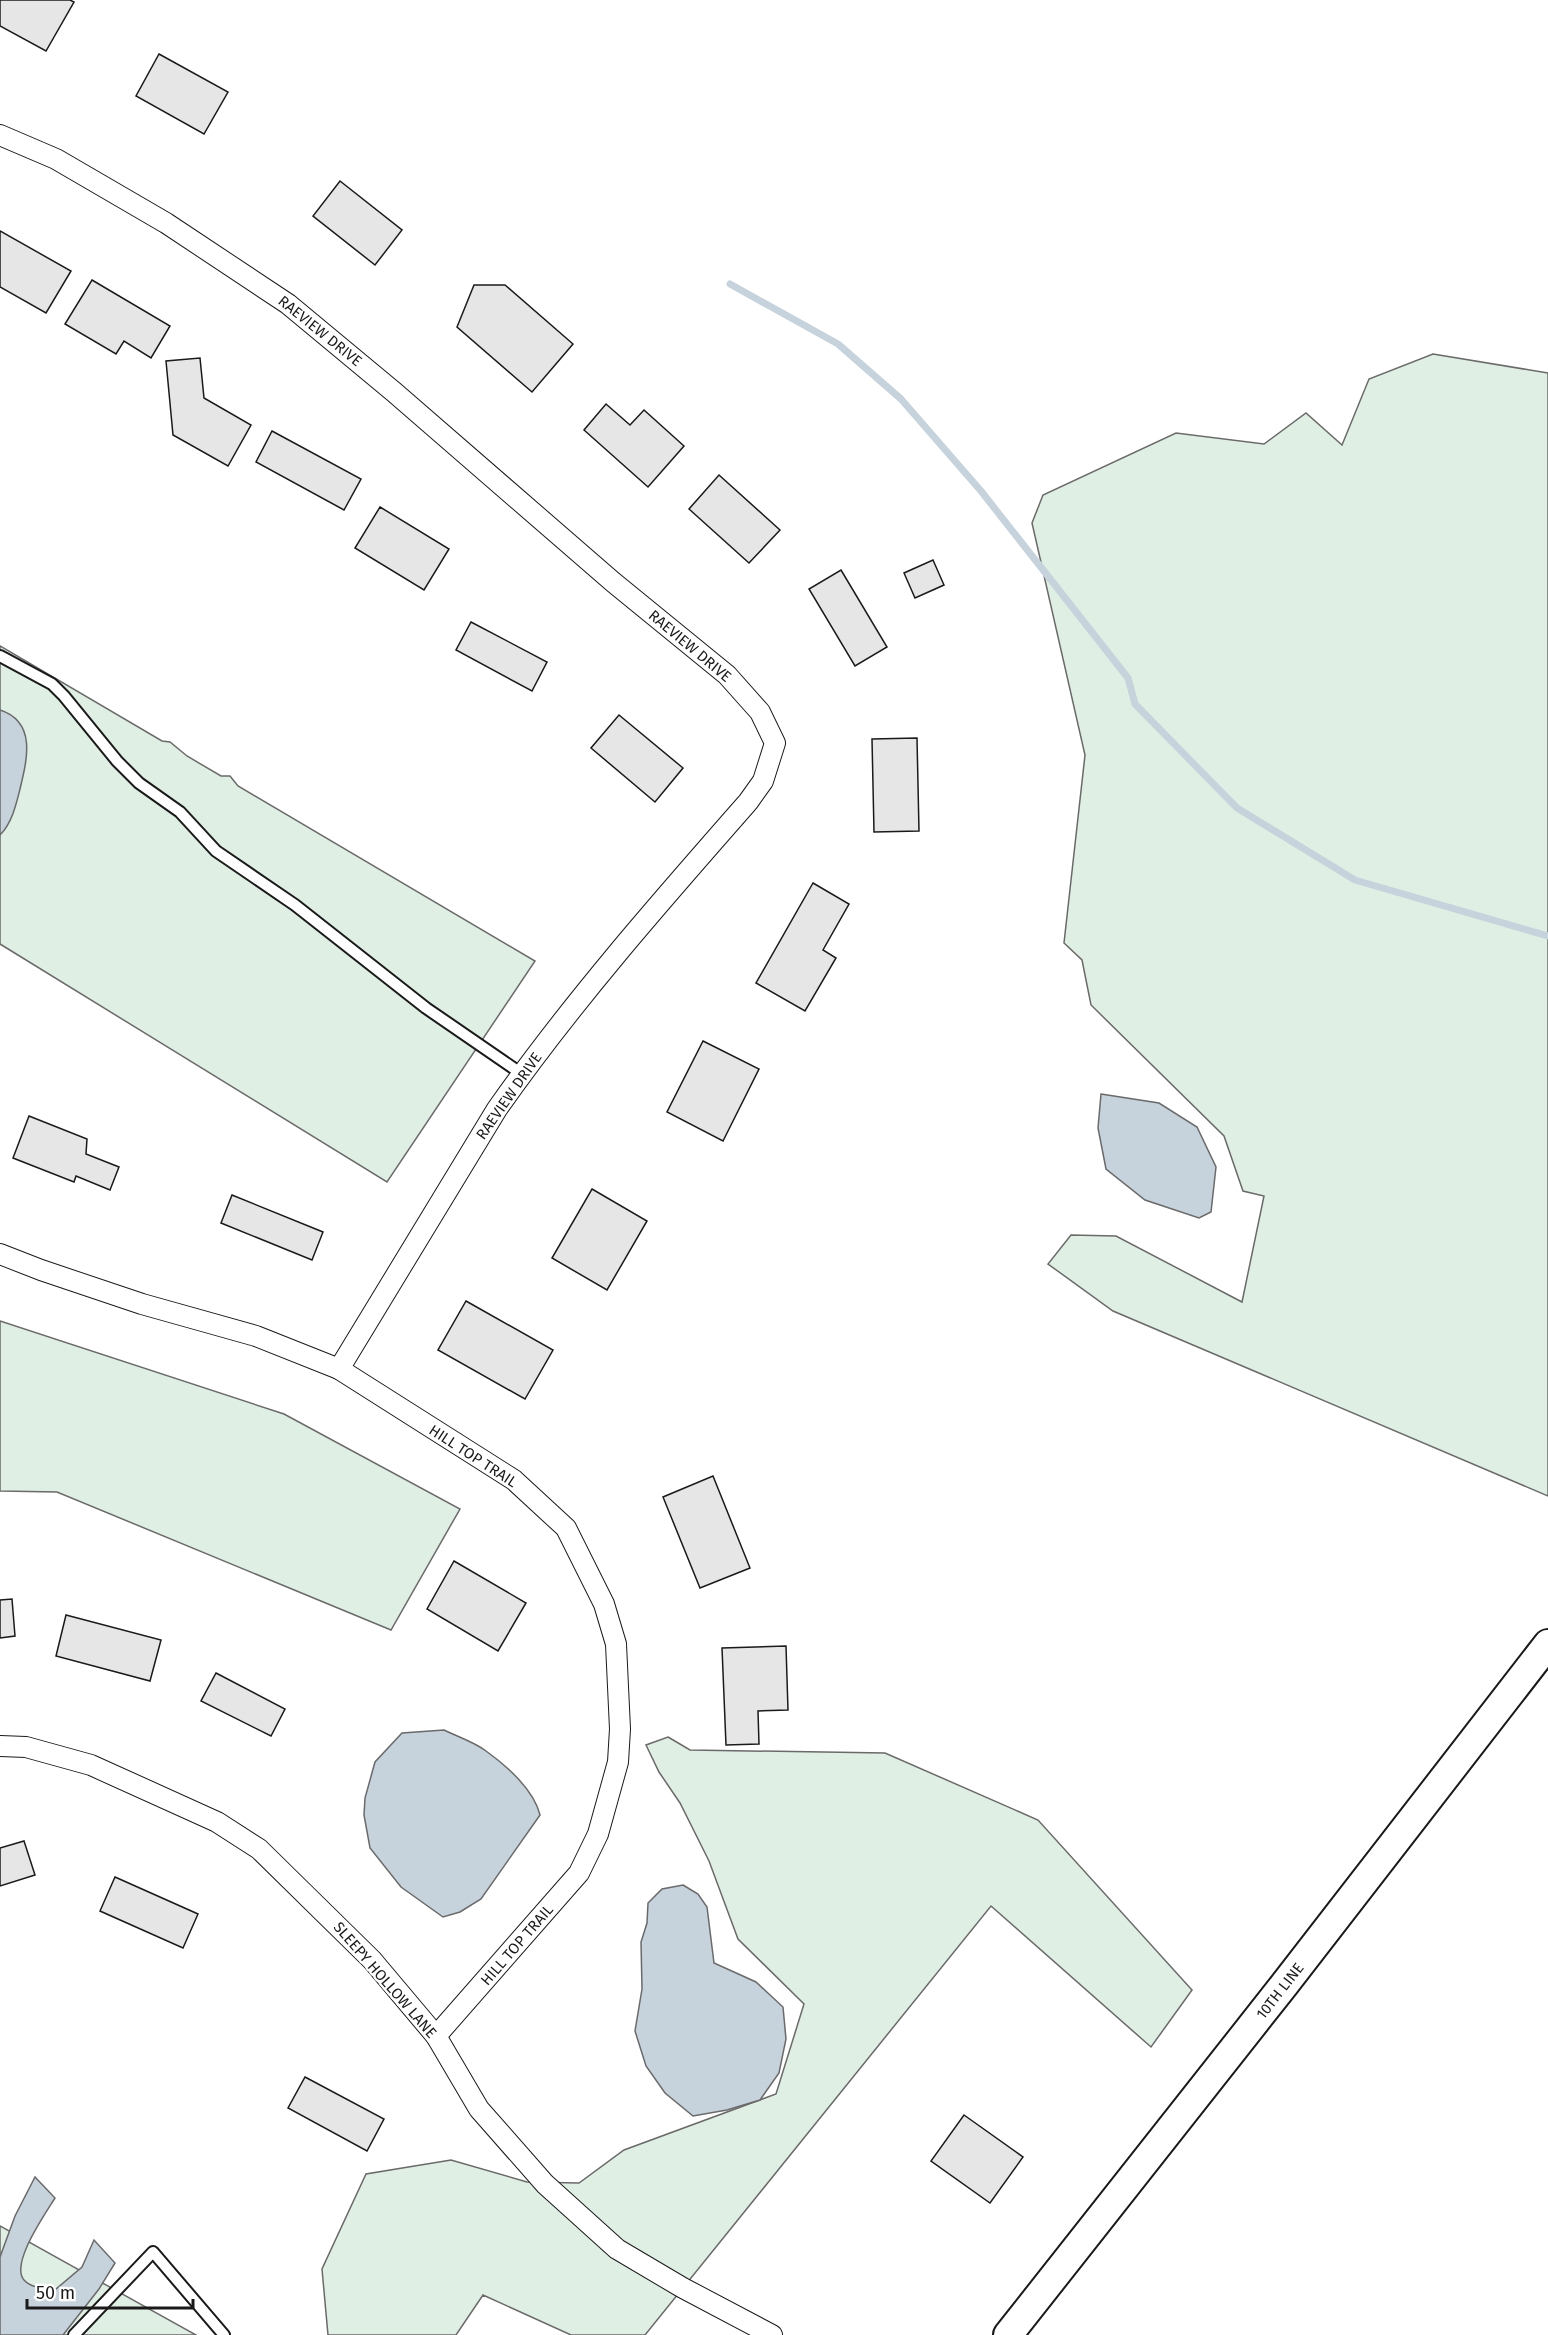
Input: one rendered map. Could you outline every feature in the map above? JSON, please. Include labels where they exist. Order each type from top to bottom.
[{"type":"main road","name":"10TH LINE","points":[[1008,2335],[1284,1985],[1548,1644]]},
{"type":"street","name":"RAEVIEW DRIVE","points":[[0,135],[56,159],[165,223],[288,304],[613,582],[727,675],[760,712],[775,743],[763,781],[748,802],[572,1010],[522,1074],[491,1119],[339,1369]]},
{"type":"street","name":"HILL TOP TRAIL","points":[[0,1254],[142,1304],[256,1336],[339,1369],[514,1480],[566,1528],[604,1604],[616,1644],[620,1729],[618,1762],[598,1834],[579,1873],[436,2036]]},
{"type":"street","name":"SLEEPY HOLLOW LANE","points":[[0,1746],[26,1747],[91,1765],[217,1822],[259,1848],[372,1960],[436,2036],[479,2109],[545,2184],[617,2249],[683,2288],[772,2335]]},
{"type":"lane","points":[[0,656],[52,684],[132,776],[180,812],[216,851],[295,905],[426,1008],[522,1074]]},
{"type":"lane","points":[[74,2335],[153,2252],[224,2335]]},
{"type":"green space","points":[[1433,354],[1548,373],[1548,1496],[1113,1311],[1048,1264],[1071,1235],[1116,1236],[1242,1302],[1264,1196],[1243,1191],[1224,1136],[1091,1005],[1082,960],[1064,943],[1085,755],[1032,523],[1043,495],[1176,433],[1264,444],[1306,413],[1342,445],[1369,379]]},
{"type":"green space","points":[[0,646],[162,741],[170,742],[187,756],[221,776],[230,776],[238,786],[535,961],[387,1182],[0,944]]},
{"type":"green space","points":[[0,1321],[284,1414],[460,1509],[391,1630],[57,1492],[0,1491]]},
{"type":"green space","points":[[668,1737],[690,1750],[885,1753],[1038,1820],[1192,1990],[1151,2047],[991,1906],[645,2335],[571,2335],[483,2295],[456,2335],[328,2335],[322,2269],[366,2174],[451,2160],[527,2182],[579,2183],[624,2150],[776,2094],[804,2004],[738,1939],[709,1861],[680,1803],[659,1772],[646,1745]]},
{"type":"green space","points":[[0,2226],[196,2335],[0,2335]]},
{"type":"shaded area","points":[[0,710],[20,723],[27,754],[23,778],[11,819],[0,835]]},
{"type":"shaded area","points":[[1101,1094],[1159,1103],[1197,1127],[1216,1167],[1211,1212],[1199,1218],[1145,1200],[1106,1169],[1098,1128]]},
{"type":"shaded area","points":[[444,1730],[486,1751],[519,1779],[532,1797],[540,1815],[481,1899],[460,1912],[443,1917],[401,1887],[370,1848],[364,1815],[365,1798],[375,1762],[402,1733]]},
{"type":"shaded area","points":[[683,1885],[698,1894],[707,1907],[714,1963],[756,1982],[783,2007],[786,2039],[779,2073],[760,2100],[727,2110],[693,2116],[665,2093],[646,2066],[635,2031],[642,1989],[641,1942],[647,1923],[648,1903],[662,1889]]},
{"type":"shaded area","points":[[35,2177],[55,2198],[25,2251],[21,2273],[24,2280],[35,2287],[56,2289],[82,2267],[94,2240],[115,2263],[99,2289],[63,2335],[0,2335],[0,2257],[15,2216]]},
{"type":"building","points":[[0,0],[70,0],[74,2],[46,51],[0,26]]},
{"type":"building","points":[[159,54],[228,92],[204,134],[136,96]]},
{"type":"building","points":[[340,181],[402,230],[375,265],[313,216]]},
{"type":"building","points":[[0,231],[71,271],[46,313],[0,287]]},
{"type":"building","points":[[92,280],[170,326],[151,358],[124,341],[116,354],[65,324]]},
{"type":"building","points":[[474,285],[505,285],[573,344],[532,392],[457,327]]},
{"type":"building","points":[[200,358],[204,398],[251,425],[228,466],[173,435],[166,361]]},
{"type":"building","points":[[606,404],[630,425],[644,410],[684,446],[648,487],[584,430]]},
{"type":"building","points":[[272,431],[361,479],[344,510],[256,462]]},
{"type":"building","points":[[719,475],[780,530],[749,563],[689,509]]},
{"type":"building","points":[[380,507],[449,549],[424,590],[355,548]]},
{"type":"building","points":[[933,560],[944,585],[915,598],[904,573]]},
{"type":"building","points":[[841,570],[887,647],[855,666],[809,589]]},
{"type":"building","points":[[471,622],[547,662],[532,691],[456,650]]},
{"type":"building","points":[[619,715],[683,768],[655,802],[591,748]]},
{"type":"building","points":[[917,738],[919,831],[874,832],[872,739]]},
{"type":"building","points":[[813,883],[849,904],[823,950],[836,958],[805,1011],[756,983]]},
{"type":"building","points":[[703,1041],[759,1069],[723,1141],[667,1112]]},
{"type":"building","points":[[29,1116],[87,1139],[86,1154],[119,1167],[110,1190],[76,1176],[74,1182],[13,1158]]},
{"type":"building","points":[[592,1189],[647,1221],[607,1290],[552,1258]]},
{"type":"building","points":[[232,1195],[323,1232],[312,1260],[221,1223]]},
{"type":"building","points":[[466,1301],[553,1350],[525,1399],[438,1350]]},
{"type":"building","points":[[713,1476],[750,1568],[700,1588],[663,1497]]},
{"type":"building","points":[[454,1561],[526,1603],[498,1651],[427,1609]]},
{"type":"building","points":[[12,1599],[15,1636],[0,1638],[0,1600]]},
{"type":"building","points":[[66,1615],[161,1640],[150,1681],[56,1656]]},
{"type":"building","points":[[786,1646],[788,1710],[758,1711],[759,1744],[726,1745],[722,1648]]},
{"type":"building","points":[[216,1673],[285,1709],[271,1736],[201,1701]]},
{"type":"building","points":[[24,1841],[35,1875],[0,1886],[0,1848]]},
{"type":"building","points":[[115,1877],[198,1914],[183,1948],[100,1911]]},
{"type":"building","points":[[305,2077],[384,2119],[367,2151],[288,2108]]},
{"type":"building","points":[[964,2115],[1023,2157],[990,2203],[931,2161]]},
{"type":"waterway","points":[[730,284],[838,344],[901,399],[981,491],[1128,678],[1135,704],[1237,808],[1355,880],[1548,936]]}]
